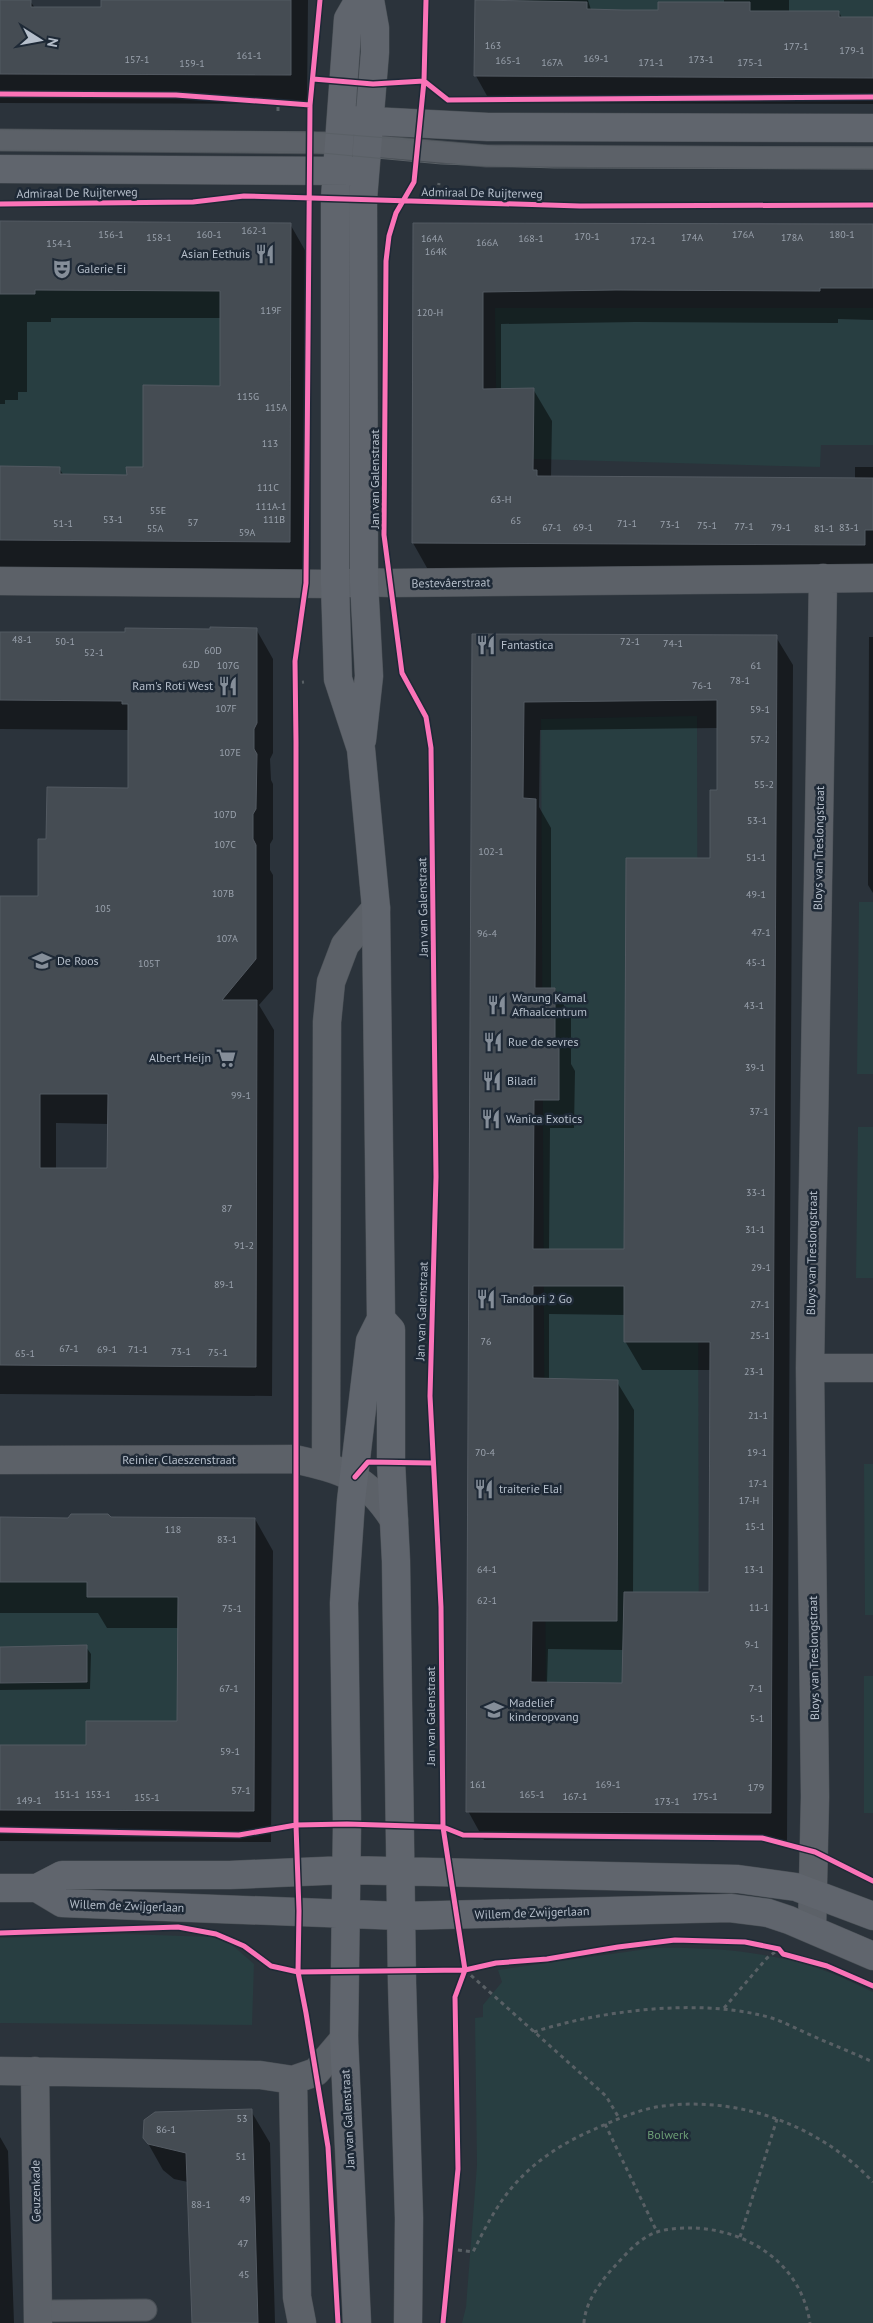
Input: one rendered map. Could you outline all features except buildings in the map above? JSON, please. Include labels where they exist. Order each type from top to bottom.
[{"type":"main road","name":"Jan van Galenstraat","points":[[359,0],[348,19],[338,132],[336,171],[334,464],[338,679],[361,749]]},
{"type":"main road","name":"Jan van Galenstraat","points":[[357,2323],[344,2039],[347,1824],[344,1604],[355,1477],[370,1341],[381,1320],[376,908],[361,749],[369,676],[364,582],[362,255],[365,172],[375,28],[370,0]]},
{"type":"main road","points":[[338,132],[369,133],[488,127],[873,128]]},
{"type":"main road","name":"Admiraal De Ruijterweg","points":[[0,169],[365,172]]},
{"type":"main road","name":"Jan van Galenstraat","points":[[381,1320],[391,1330],[391,1462],[394,1520],[401,1916],[409,2218],[408,2323]]},
{"type":"main road","points":[[0,1888],[37,1888],[62,1876],[230,1875],[346,1870],[738,1879],[768,1882],[812,1891],[873,1916]]},
{"type":"main road","name":"Willem de Zwijgerlaan","points":[[37,1888],[62,1903],[346,1912],[401,1916],[456,1916],[716,1907],[768,1913],[812,1929],[873,1956]]},
{"type":"street","name":"Bloys van Treslongstraat","points":[[812,1929],[815,1798],[810,1368],[823,578]]},
{"type":"street","name":"Bestevâerstraat","points":[[0,581],[335,584],[364,582],[873,578]]},
{"type":"street","points":[[326,1466],[327,1022],[331,982],[346,945],[376,908]]},
{"type":"street","points":[[810,1368],[873,1368]]},
{"type":"street","name":"Reinier Claeszenstraat","points":[[0,1460],[294,1460],[326,1466],[355,1477],[383,1502],[394,1520]]},
{"type":"street","points":[[0,2071],[260,2075],[293,2080],[316,2072],[344,2039]]},
{"type":"street","name":"Geuzenkade","points":[[34,2072],[38,2317]]},
{"type":"street","points":[[293,2080],[297,2297],[302,2323]]},
{"type":"lane","points":[[0,140],[338,132]]},
{"type":"lane","points":[[369,133],[487,156],[873,158]]},
{"type":"lane","name":"Geuzenkade","points":[[38,2317],[146,2310]]},
{"type":"path","points":[[269,101],[286,102]]},
{"type":"path","points":[[294,676],[294,693]]},
{"type":"path","points":[[456,1916],[465,1970],[462,1979]]},
{"type":"path","points":[[771,1948],[781,1952]]},
{"type":"path","points":[[724,2009],[767,1958],[781,1952]]},
{"type":"path","points":[[456,1970],[475,1967]]},
{"type":"path","points":[[465,1970],[606,2096],[619,2118]]},
{"type":"path","points":[[534,2032],[566,2021],[607,2015],[692,2007],[724,2009],[762,2015],[873,2062]]},
{"type":"path","points":[[450,2249],[473,2252],[492,2215],[515,2184],[564,2144],[619,2118],[646,2110],[680,2105],[740,2109],[777,2118],[806,2131],[826,2143],[847,2158],[873,2182]]},
{"type":"path","points":[[740,2237],[777,2118]]},
{"type":"path","points":[[605,2124],[657,2232]]},
{"type":"path","points":[[584,2323],[584,2313],[604,2278],[637,2244],[657,2232],[680,2228],[713,2229],[740,2237],[758,2246],[780,2261],[790,2272],[808,2308],[810,2323]]},
{"type":"path","points":[[450,2258],[451,2240]]},
{"type":"green space","points":[[486,0],[873,0],[873,39],[482,42]]},
{"type":"green space","points":[[223,265],[219,492],[0,491],[0,267]]},
{"type":"green space","points":[[495,308],[873,308],[873,445],[821,445],[820,467],[497,458]]},
{"type":"green space","points":[[697,716],[699,1732],[546,1733],[541,719]]},
{"type":"green space","points":[[859,902],[873,902],[873,1074],[857,1074]]},
{"type":"green space","points":[[858,1127],[873,1127],[873,1278],[856,1278]]},
{"type":"green space","points":[[864,1464],[873,1464],[873,1615],[865,1615]]},
{"type":"green space","points":[[0,1564],[216,1574],[228,1767],[0,1764]]},
{"type":"green space","points":[[864,1676],[873,1676],[873,1813],[864,1813]]},
{"type":"green space","points":[[126,1934],[213,1937],[231,1944],[254,1964],[252,2025],[0,2023],[0,1938]]},
{"type":"green space","name":"Bolwerk","points":[[654,1948],[716,1949],[757,1954],[797,1962],[824,1970],[873,1992],[873,2323],[462,2323],[466,2307],[477,2165],[475,2018],[483,2017],[483,2005],[502,1982],[498,1970]]},
{"type":"tram line","points":[[0,130],[311,132],[503,147],[873,147]]},
{"type":"tram line","points":[[0,150],[311,152],[441,164],[554,168],[873,169]]},
{"type":"cycle path","points":[[320,0],[310,105],[306,583],[295,661],[296,1825],[299,1911],[298,1972],[328,2147],[338,2323]]},
{"type":"cycle path","points":[[426,0],[424,81],[414,182],[396,213],[389,236],[386,261],[384,535],[402,673],[426,717],[431,748],[436,1177],[430,1396],[441,1607],[443,1827],[465,1970],[455,1997],[458,2169],[443,2323]]},
{"type":"cycle path","points":[[313,79],[373,84],[424,81],[448,100],[873,97]]},
{"type":"cycle path","points":[[0,94],[176,95],[310,105]]},
{"type":"cycle path","points":[[0,204],[193,202],[244,196],[580,206],[873,205]]},
{"type":"cycle path","points":[[355,1477],[368,1462],[432,1463]]},
{"type":"cycle path","points":[[0,1830],[239,1835],[296,1825],[347,1824],[443,1827],[463,1835],[762,1838],[815,1852],[873,1881]]},
{"type":"cycle path","points":[[0,1933],[178,1927],[216,1934],[244,1946],[271,1966],[298,1972],[465,1970],[496,1963],[547,1959],[675,1940],[745,1942],[779,1949],[783,1954],[827,1966],[873,1986]]},
{"type":"place","name":"Asian Eethuis","points":[[265,254]]},
{"type":"place","name":"Galerie Ei","points":[[62,269]]},
{"type":"place","name":"Fantastica","points":[[486,645]]},
{"type":"place","name":"Ram's Roti West","points":[[228,686]]},
{"type":"place","name":"De Roos","points":[[42,961]]},
{"type":"place","name":"Warung Kamal Afhaalcentrum","points":[[497,1005]]},
{"type":"place","name":"Rue de sevres","points":[[493,1042]]},
{"type":"place","name":"Albert Heijn","points":[[226,1058]]},
{"type":"place","name":"Biladi","points":[[492,1081]]},
{"type":"place","name":"Wanica Exotics","points":[[491,1119]]},
{"type":"place","name":"Tandoori 2 Go","points":[[486,1299]]},
{"type":"place","name":"traiterie Ela!","points":[[484,1489]]},
{"type":"place","name":"Madelief kinderopvang","points":[[494,1710]]}]
